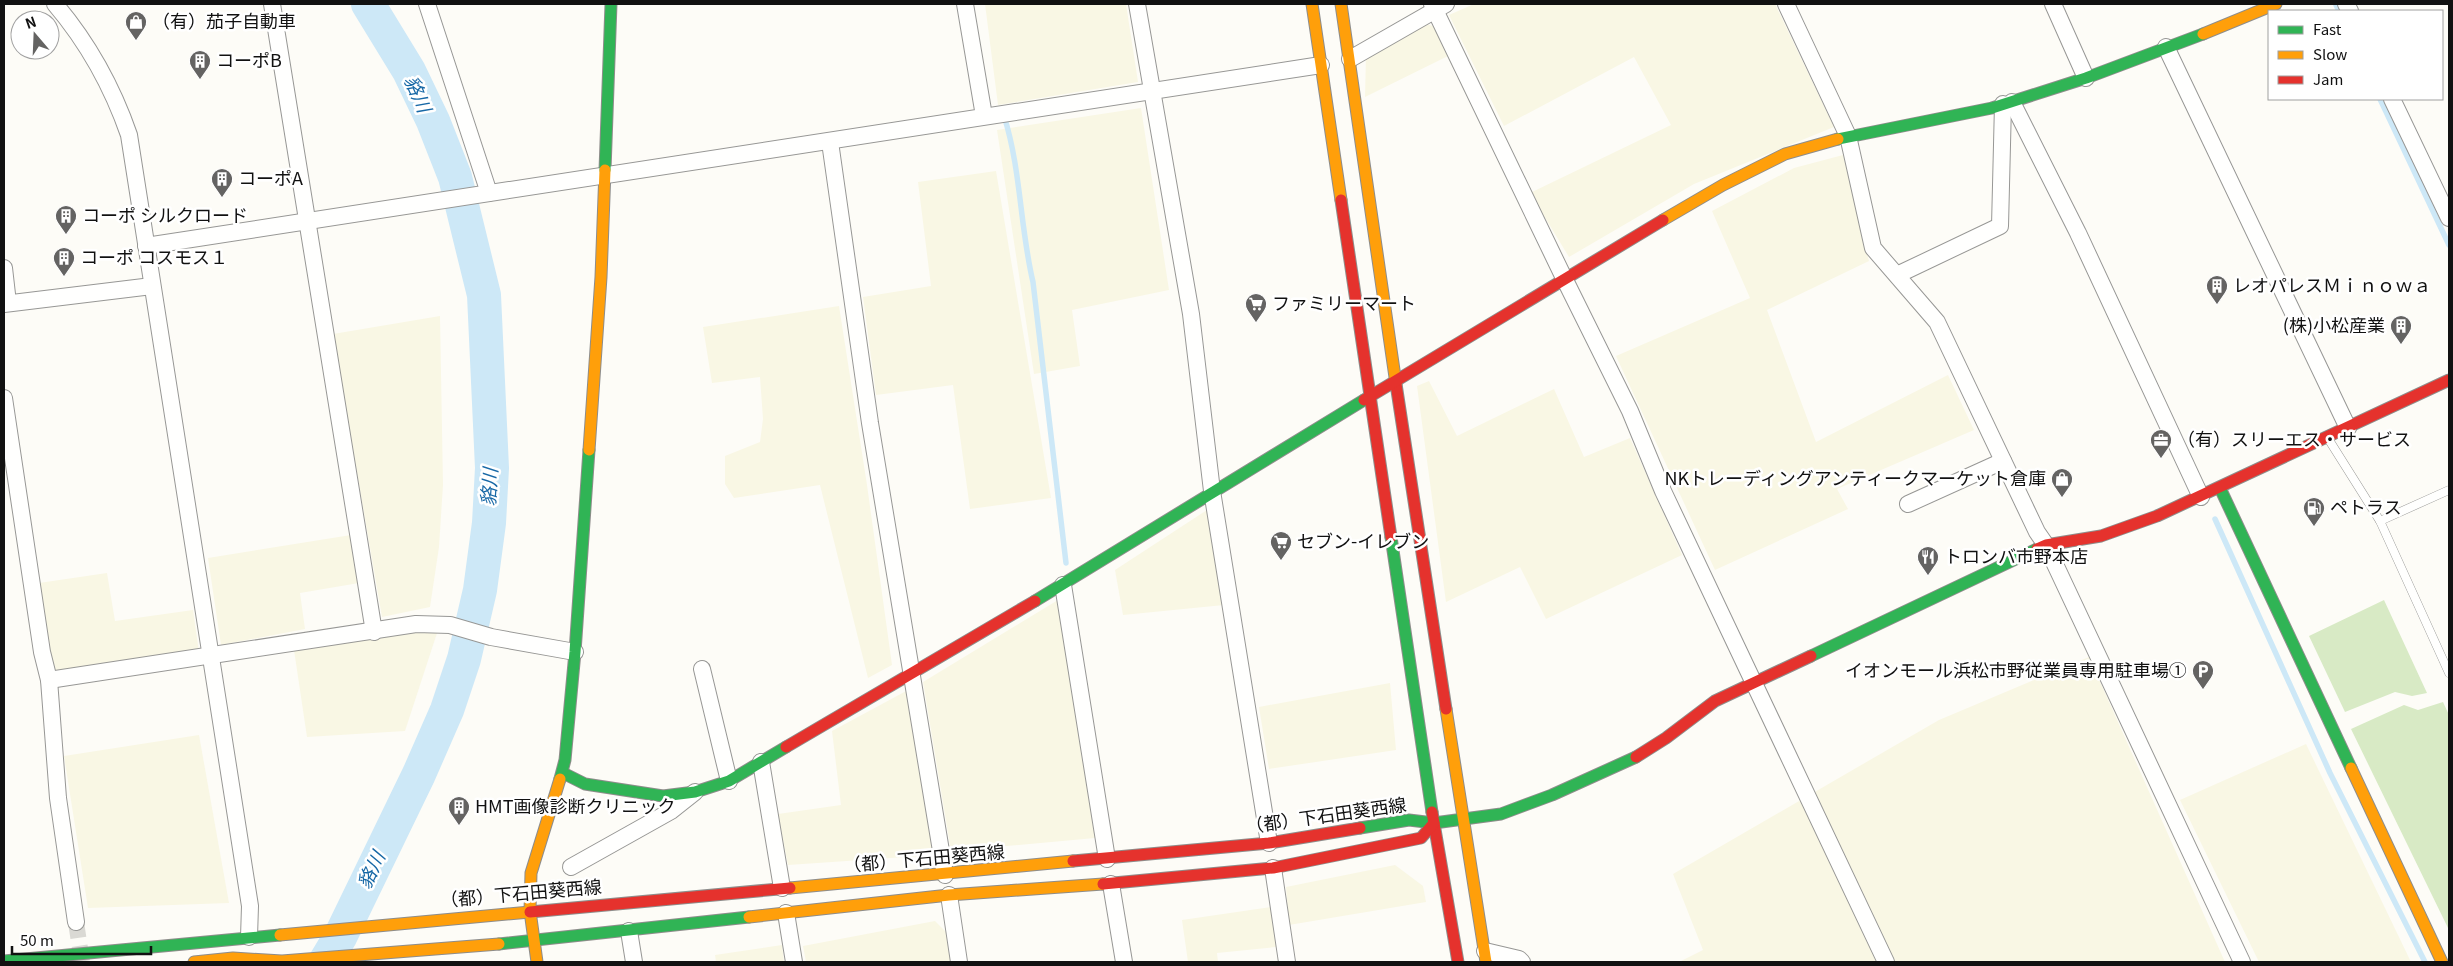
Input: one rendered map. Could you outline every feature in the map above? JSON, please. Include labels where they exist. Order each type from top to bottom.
[{"type":"street","points":[[55,4],[79,32],[89,48],[111,87],[129,135],[250,906],[249,937]]},
{"type":"street","points":[[272,4],[374,632]]},
{"type":"street","points":[[427,4],[484,194]]},
{"type":"street","points":[[537,962],[530,911],[532,873],[563,773],[575,652],[601,276],[611,4]]},
{"type":"street","points":[[965,4],[984,116]]},
{"type":"street","points":[[1137,4],[1191,314],[1212,491],[1269,843]]},
{"type":"street","points":[[1312,4],[1434,823],[1458,962]]},
{"type":"street","points":[[1341,4],[1395,380],[1486,956],[1519,959],[1522,962]]},
{"type":"street","points":[[1786,4],[1848,136],[1873,248],[1937,322],[2037,532],[2046,545],[2242,962]]},
{"type":"street","points":[[2053,4],[2086,78]]},
{"type":"street","points":[[563,773],[585,784],[663,796],[695,792],[729,781],[1063,585],[1212,491],[1564,278],[1723,185],[1758,167],[1785,154],[1848,136],[2008,103],[2086,78],[2273,7],[2276,4]]},
{"type":"street","points":[[1350,60],[1437,6],[1564,278],[1630,411],[1663,491],[1886,962]]},
{"type":"street","points":[[2166,47],[2348,428]]},
{"type":"street","points":[[146,246],[830,142],[1151,90],[1321,66]]},
{"type":"street","points":[[2392,100],[2449,218]]},
{"type":"street","points":[[1897,275],[2000,226],[2008,103]]},
{"type":"street","points":[[2008,103],[2078,234],[2201,497]]},
{"type":"street","points":[[830,142],[870,422],[913,672],[945,875]]},
{"type":"street","points":[[4,268],[6,304],[152,286]]},
{"type":"street","points":[[1434,823],[1464,817],[1501,814],[1552,795],[1634,758],[1666,738],[1715,701],[2046,545],[2071,544],[2112,533],[2201,497],[2449,380]]},
{"type":"street","points":[[4,398],[42,652],[49,680],[58,798],[76,922]]},
{"type":"street","points":[[1908,504],[2003,461]]},
{"type":"street","points":[[2220,488],[2444,958]]},
{"type":"street","points":[[1063,585],[1107,859]]},
{"type":"street","points":[[49,680],[374,632],[416,624],[450,624],[491,637],[575,652]]},
{"type":"street","points":[[702,668],[729,781]]},
{"type":"street","points":[[761,762],[782,888]]},
{"type":"street","points":[[571,868],[671,811],[695,792]]},
{"type":"street","name":"（都）下石田葵西線","points":[[8,960],[782,888],[945,875],[1269,843],[1409,820],[1434,823]]},
{"type":"street","name":"（都）下石田葵西線","points":[[194,962],[233,960],[282,961],[533,941],[949,895],[1111,884],[1273,868],[1421,838],[1434,823]]},
{"type":"street","points":[[1273,868],[1287,962]]},
{"type":"street","points":[[1111,884],[1124,962]]},
{"type":"street","points":[[949,895],[959,962]]},
{"type":"street","points":[[786,913],[794,962]]},
{"type":"street","points":[[629,931],[634,962]]},
{"type":"lane","points":[[2327,437],[2380,521],[2449,673]]},
{"type":"lane","points":[[2380,521],[2449,490]]},
{"type":"shaded area","points":[[985,4],[1126,4],[1138,82],[998,105]]},
{"type":"shaded area","points":[[1474,4],[1775,4],[1834,127],[1694,184],[1569,257],[1530,193],[1671,125],[1634,57],[1504,126],[1449,15]]},
{"type":"shaded area","points":[[1422,23],[1433,26],[1448,56],[1365,97],[1366,55]]},
{"type":"shaded area","points":[[1141,108],[1169,290],[1072,310],[1080,366],[1034,374],[997,130]]},
{"type":"shaded area","points":[[1843,155],[1869,261],[1767,310],[1816,442],[1948,375],[1974,430],[1837,489],[1848,509],[1715,570],[1616,356],[1750,298],[1712,211],[1794,168]]},
{"type":"shaded area","points":[[996,171],[1051,498],[970,509],[953,385],[876,395],[863,297],[931,286],[918,182]]},
{"type":"shaded area","points":[[839,306],[867,485],[892,665],[868,678],[820,485],[734,498],[725,484],[725,456],[760,442],[763,419],[760,377],[712,383],[703,327]]},
{"type":"shaded area","points":[[440,316],[443,485],[439,547],[430,607],[382,617],[333,334]]},
{"type":"shaded area","points":[[1429,381],[1457,436],[1554,389],[1584,457],[1630,438],[1682,555],[1546,619],[1520,567],[1446,602],[1417,386]]},
{"type":"shaded area","points":[[1207,510],[1224,605],[1123,615],[1115,570]]},
{"type":"shaded area","points":[[351,535],[359,583],[300,593],[305,629],[221,645],[208,558]]},
{"type":"shaded area","points":[[107,573],[115,621],[193,610],[199,652],[52,673],[39,583]]},
{"type":"shaded area","points":[[1058,600],[1095,838],[951,851],[923,682]]},
{"type":"shaded area","points":[[408,630],[438,630],[405,731],[307,737],[294,650]]},
{"type":"shaded area","points":[[2089,657],[2225,962],[1679,962],[1703,950],[1673,874],[1939,720]]},
{"type":"shaded area","points":[[1390,683],[1396,750],[1269,769],[1259,707]]},
{"type":"shaded area","points":[[908,690],[935,855],[788,865],[778,814],[841,805],[832,731]]},
{"type":"shaded area","points":[[199,735],[229,903],[88,908],[64,756]]},
{"type":"shaded area","points":[[2306,744],[2411,962],[2259,962],[2180,800]]},
{"type":"shaded area","points":[[1395,865],[1423,886],[1426,902],[1289,925],[1286,887]]},
{"type":"shaded area","points":[[1271,907],[1276,947],[1217,953],[1218,962],[1188,962],[1182,920]]},
{"type":"shaded area","points":[[935,921],[946,932],[951,962],[806,962],[803,946]]},
{"type":"shaded area","points":[[782,945],[784,962],[716,962],[715,955]]},
{"type":"green space","points":[[2384,600],[2427,693],[2412,696],[2395,692],[2345,712],[2309,636]]},
{"type":"green space","points":[[2443,702],[2449,715],[2449,930],[2351,729],[2404,705],[2418,710]]},
{"type":"waterway","name":"貉川","points":[[325,962],[340,937],[419,774],[447,710],[464,659],[480,590],[489,523],[492,468],[484,295],[455,177],[433,121],[409,71],[368,4]]},
{"type":"waterway","points":[[2336,5],[2338,10]]},
{"type":"waterway","points":[[2380,100],[2449,245]]},
{"type":"waterway","points":[[1004,116],[1014,157],[1025,241],[1033,282],[1066,563]]},
{"type":"waterway","points":[[2215,519],[2330,773],[2425,962]]},
{"type":"tunnel","points":[[76,922],[82,962]]},
{"type":"traffic: fast","points":[[605,170],[611,4]]},
{"type":"traffic: fast","points":[[1838,139],[1992,108],[2086,78],[2203,34]]},
{"type":"traffic: fast","points":[[1035,601],[1364,400]]},
{"type":"traffic: fast","points":[[560,779],[565,760],[575,652],[589,450]]},
{"type":"traffic: fast","points":[[2220,488],[2351,768]]},
{"type":"traffic: fast","points":[[1391,537],[1432,812]]},
{"type":"traffic: fast","points":[[1811,656],[2037,549]]},
{"type":"traffic: fast","points":[[563,773],[585,784],[663,796],[695,792],[729,781],[786,747]]},
{"type":"traffic: fast","points":[[1360,828],[1409,820],[1434,823],[1501,814],[1552,795],[1636,757]]},
{"type":"traffic: fast","points":[[499,944],[749,917]]},
{"type":"traffic: fast","points":[[4,961],[280,935]]},
{"type":"traffic: slow","points":[[1312,4],[1341,200]]},
{"type":"traffic: slow","points":[[1341,4],[1396,384]]},
{"type":"traffic: slow","points":[[2203,34],[2276,4]]},
{"type":"traffic: slow","points":[[1663,220],[1723,185],[1785,154],[1838,139]]},
{"type":"traffic: slow","points":[[589,450],[601,277],[605,170]]},
{"type":"traffic: slow","points":[[1446,709],[1486,962]]},
{"type":"traffic: slow","points":[[2351,768],[2442,962]]},
{"type":"traffic: slow","points":[[537,962],[530,911],[531,873],[560,779]]},
{"type":"traffic: slow","points":[[790,888],[1073,861]]},
{"type":"traffic: slow","points":[[749,917],[949,895],[1103,884]]},
{"type":"traffic: slow","points":[[280,935],[530,912]]},
{"type":"traffic: slow","points":[[194,962],[233,958],[282,961],[499,944]]},
{"type":"traffic: jam","points":[[1341,200],[1391,537]]},
{"type":"traffic: jam","points":[[1364,400],[1663,220]]},
{"type":"traffic: jam","points":[[2037,549],[2046,545],[2101,536],[2157,516],[2449,380]]},
{"type":"traffic: jam","points":[[1396,384],[1446,709]]},
{"type":"traffic: jam","points":[[786,747],[1035,601]]},
{"type":"traffic: jam","points":[[1636,757],[1666,738],[1715,701],[1811,656]]},
{"type":"traffic: jam","points":[[1432,812],[1458,962]]},
{"type":"traffic: jam","points":[[1103,884],[1273,868],[1421,838],[1434,823]]},
{"type":"traffic: jam","points":[[1073,861],[1269,843],[1360,828]]},
{"type":"traffic: jam","points":[[530,912],[790,888]]},
{"type":"place","name":"（有）茄子自動車","points":[[136,41]]},
{"type":"place","name":"コーポB","points":[[200,80]]},
{"type":"place","name":"コーポA","points":[[222,198]]},
{"type":"place","name":"コーポ シルクロード","points":[[66,235]]},
{"type":"place","name":"コーポ コスモス１","points":[[64,277]]},
{"type":"place","name":"レオパレスＭｉｎｏｗａ","points":[[2217,305]]},
{"type":"place","name":"ファミリーマート","points":[[1256,323]]},
{"type":"place","name":"(株)小松産業","points":[[2401,345]]},
{"type":"place","name":"（有）スリーエス・サービス","points":[[2161,459]]},
{"type":"place","name":"NKトレーディングアンティークマーケット倉庫","points":[[2062,498]]},
{"type":"place","name":"ペトラス","points":[[2314,527]]},
{"type":"place","name":"セブン-イレブン","points":[[1281,561]]},
{"type":"place","name":"トロンバ市野本店","points":[[1928,576]]},
{"type":"place","name":"イオンモール浜松市野従業員専用駐車場①","points":[[2203,690]]},
{"type":"place","name":"HMT画像診断クリニック","points":[[459,826]]}]
